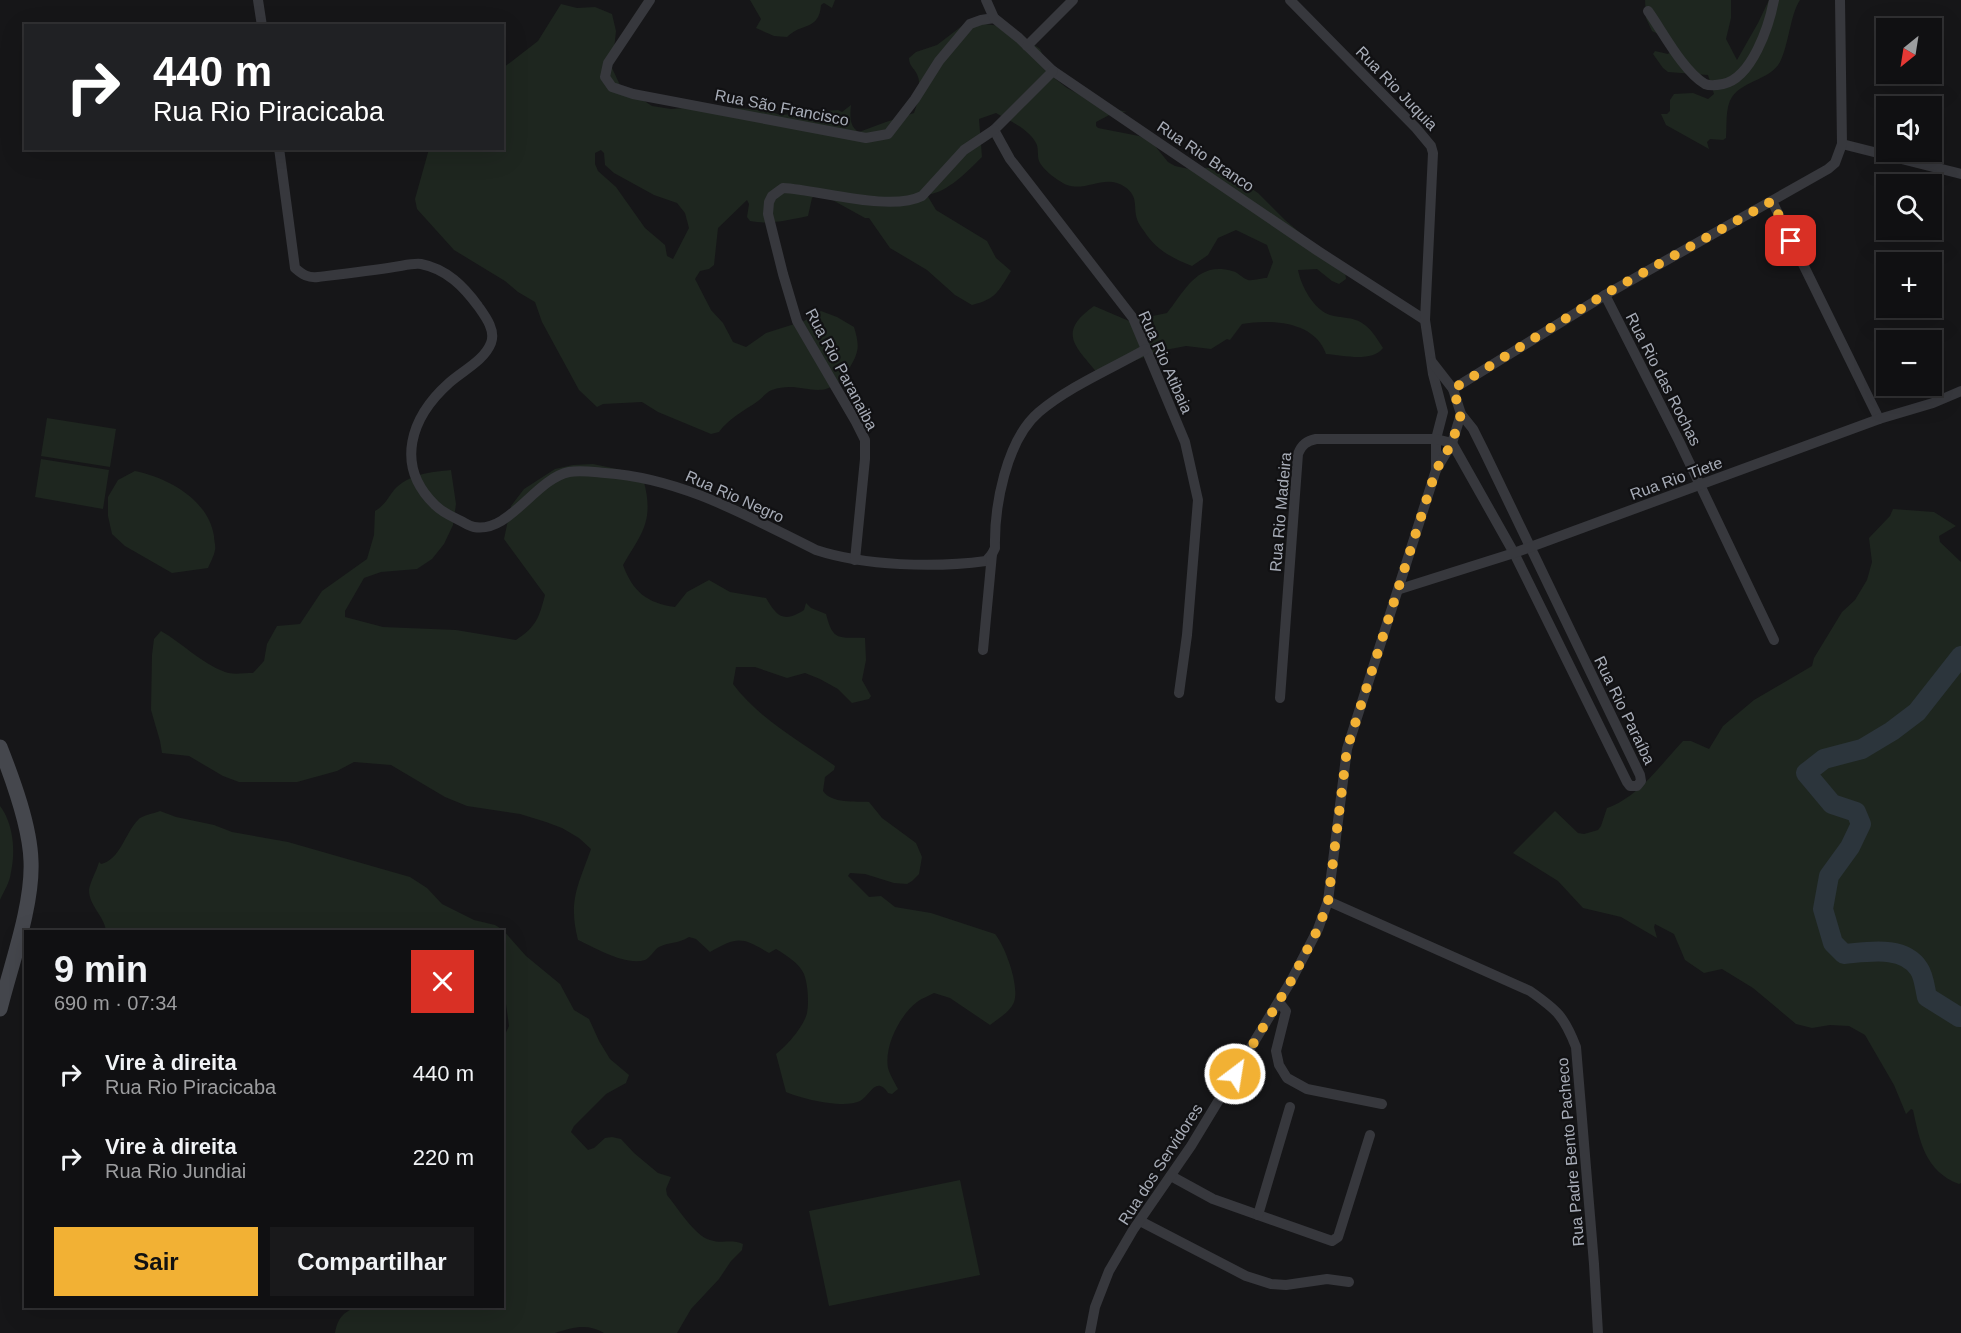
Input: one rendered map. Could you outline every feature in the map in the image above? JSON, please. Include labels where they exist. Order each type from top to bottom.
[{"type":"main road","points":[[0,747],[12,779],[29,844],[31,861],[29,898],[0,1009]]},
{"type":"street","points":[[258,0],[262,24]]},
{"type":"street","name":"Rua São Francisco","points":[[650,0],[608,63],[605,77],[612,87],[633,94],[866,138],[888,134],[915,99],[939,61],[970,24],[994,18]]},
{"type":"street","name":"Rua Rio Branco","points":[[986,0],[994,18],[1053,71],[1308,245],[1425,320]]},
{"type":"street","points":[[1027,46],[1073,0]]},
{"type":"street","name":"Rua Rio Juquia","points":[[1290,0],[1431,146],[1433,161],[1425,320],[1443,412]]},
{"type":"street","points":[[1648,11],[1689,70],[1707,85],[1720,85],[1731,82],[1750,63],[1774,0]]},
{"type":"street","points":[[1453,389],[1605,294],[1772,201],[1835,163],[1842,144],[1840,0]]},
{"type":"street","points":[[994,130],[1053,71]]},
{"type":"street","name":"Rua Rio Atibaia","points":[[994,130],[1010,159],[1133,318],[1185,442],[1194,473],[1198,500],[1187,635],[1179,693]]},
{"type":"street","name":"Rua Rio Paranaiba","points":[[855,560],[865,440],[797,321],[771,227],[769,202],[777,191],[783,188],[887,201],[915,200],[922,196],[964,150],[994,130]]},
{"type":"street","points":[[1842,144],[1961,174]]},
{"type":"street","name":"Rua Rio Negro","points":[[279,150],[296,268],[301,273],[309,278],[420,264],[448,275],[464,287],[484,315],[492,332],[490,345],[481,358],[447,385],[431,402],[417,421],[410,443],[411,462],[418,480],[429,500],[443,513],[472,527],[490,527],[561,475],[585,471],[616,473],[646,478],[690,490],[816,550],[855,560],[959,565],[986,561],[992,554]]},
{"type":"street","points":[[1772,201],[1879,419]]},
{"type":"street","name":"Rua Rio das Rochas","points":[[1605,294],[1701,486],[1774,640]]},
{"type":"street","points":[[983,650],[992,554],[995,548],[997,504],[1004,475],[1014,449],[1038,413],[1059,398],[1146,349]]},
{"type":"street","name":"Rua Rio Juquia","points":[[1432,362],[1453,389]]},
{"type":"street","name":"Rua Rio Paraíba","points":[[1452,443],[1514,553],[1627,782],[1630,786],[1637,786],[1641,781],[1640,775],[1473,429],[1461,414],[1453,389]]},
{"type":"street","name":"Rua Rio Tiete","points":[[1400,589],[1514,553],[1879,419],[1961,392]]},
{"type":"street","points":[[1443,412],[1461,414]]},
{"type":"street","name":"Rua dos Servidores","points":[[1436,470],[1436,439],[1443,412]]},
{"type":"street","name":"Rua dos Servidores","points":[[1090,1333],[1095,1307],[1109,1270],[1191,1146],[1278,1002],[1309,948],[1328,902],[1347,749],[1400,589],[1436,470],[1452,443],[1461,414]]},
{"type":"street","name":"Rua Rio Madeira","points":[[1280,699],[1300,448],[1305,443],[1316,439],[1436,439],[1452,443]]},
{"type":"street","name":"Rua Padre Bento Pacheco","points":[[1328,902],[1530,991],[1552,1006],[1566,1023],[1576,1047],[1598,1333]]},
{"type":"street","points":[[1278,1002],[1286,1011],[1276,1051],[1279,1065],[1287,1078],[1307,1089],[1382,1104]]},
{"type":"street","points":[[1258,1215],[1290,1107]]},
{"type":"street","points":[[1171,1176],[1213,1198],[1332,1241],[1338,1237],[1370,1135]]},
{"type":"street","points":[[1140,1221],[1246,1276],[1271,1284],[1286,1285],[1327,1279],[1349,1282]]},
{"type":"shaded area","points":[[750,0],[835,0],[832,8],[824,3],[821,5],[820,13],[813,23],[787,37],[774,36],[756,28],[761,19]]},
{"type":"shaded area","points":[[1645,0],[1731,0],[1731,18],[1726,39],[1737,60],[1769,0],[1800,0],[1780,62],[1770,73],[1743,87],[1732,97],[1727,111],[1726,138],[1723,140],[1710,139],[1707,142],[1709,149],[1666,125],[1661,114],[1667,114],[1670,111],[1670,100],[1674,94],[1693,93],[1708,99],[1714,94],[1708,75],[1668,72],[1663,68],[1653,54],[1655,51],[1668,54],[1671,51],[1662,36],[1652,31],[1646,18]]},
{"type":"shaded area","points":[[561,4],[577,8],[595,7],[612,14],[616,31],[612,68],[620,85],[652,106],[671,109],[712,106],[763,110],[781,115],[838,110],[842,112],[851,105],[852,124],[859,132],[914,113],[921,92],[919,79],[909,58],[916,52],[937,45],[971,19],[976,23],[1009,27],[1040,49],[1053,77],[1067,88],[1102,106],[1127,112],[1113,113],[1096,122],[1098,128],[1139,136],[1151,141],[1168,162],[1175,166],[1189,169],[1220,167],[1258,193],[1285,220],[1345,271],[1346,279],[1339,284],[1317,269],[1298,270],[1305,290],[1314,303],[1330,315],[1359,321],[1366,325],[1383,348],[1378,353],[1364,357],[1326,354],[1320,343],[1302,329],[1278,323],[1253,322],[1242,324],[1230,340],[1227,339],[1211,349],[1186,346],[1160,351],[1131,362],[1101,378],[1079,350],[1074,342],[1073,334],[1075,325],[1094,306],[1129,321],[1167,313],[1193,280],[1210,270],[1232,271],[1248,280],[1267,278],[1273,262],[1267,245],[1236,230],[1218,238],[1208,255],[1192,266],[1178,260],[1165,253],[1149,238],[1138,221],[1132,194],[1125,187],[1111,182],[1074,187],[1063,183],[1041,164],[1033,138],[1018,125],[996,113],[979,119],[982,157],[950,186],[927,195],[936,210],[987,241],[996,258],[1011,271],[991,297],[972,305],[955,295],[927,270],[890,248],[869,218],[865,218],[818,192],[812,198],[808,216],[779,222],[750,221],[747,217],[749,204],[747,200],[718,228],[714,265],[700,271],[695,279],[711,310],[723,323],[733,342],[746,347],[766,333],[804,321],[821,311],[837,317],[854,327],[858,343],[856,356],[841,380],[823,390],[784,387],[770,391],[732,419],[719,432],[711,434],[658,412],[642,402],[603,404],[597,407],[579,390],[542,322],[535,302],[454,250],[417,209],[415,199],[429,150],[504,150],[504,67],[538,41]],"holes":[[[601,150],[604,153],[605,165],[614,173],[654,195],[677,203],[685,213],[689,228],[673,259],[667,256],[665,245],[645,228],[616,187],[598,171],[595,164],[595,153]]]},
{"type":"shaded area","points":[[47,418],[116,429],[110,467],[41,456]]},
{"type":"shaded area","points":[[41,459],[109,470],[103,509],[35,497]]},
{"type":"shaded area","points":[[593,464],[626,471],[644,482],[647,495],[647,517],[641,535],[623,565],[631,582],[642,595],[656,603],[675,607],[687,592],[709,580],[730,592],[766,598],[778,614],[786,617],[804,610],[806,603],[811,608],[826,614],[831,629],[838,636],[865,638],[866,660],[862,680],[871,696],[869,699],[852,703],[838,689],[805,673],[787,678],[755,667],[736,667],[733,684],[743,697],[767,719],[835,766],[834,770],[825,777],[823,791],[827,795],[844,801],[869,802],[882,818],[916,843],[922,857],[919,874],[907,884],[894,883],[865,874],[850,873],[848,876],[869,897],[881,896],[895,907],[931,913],[995,934],[1007,957],[1015,986],[1014,1002],[1007,1012],[990,1025],[950,998],[934,993],[917,1002],[905,1015],[899,1023],[888,1050],[888,1068],[898,1089],[892,1094],[877,1086],[860,1101],[834,1104],[786,1092],[776,1054],[799,1030],[807,1013],[808,994],[802,970],[776,949],[769,953],[746,941],[734,941],[710,952],[696,939],[689,937],[659,947],[645,960],[629,961],[578,940],[574,904],[591,849],[579,838],[562,828],[520,814],[467,806],[445,797],[391,765],[354,762],[337,771],[297,782],[239,782],[223,776],[189,756],[162,753],[151,710],[154,639],[161,631],[216,668],[231,673],[253,673],[264,661],[267,644],[277,626],[300,624],[322,591],[367,559],[374,535],[375,511],[394,490],[413,477],[451,470],[456,504],[453,525],[444,544],[432,559],[417,569],[381,572],[364,578],[345,611],[345,617],[383,627],[456,630],[516,640],[536,621],[545,595],[504,539],[511,506],[524,489],[555,469]]},
{"type":"shaded area","points":[[135,471],[173,485],[185,492],[204,511],[214,536],[215,547],[208,568],[172,573],[125,546],[112,534],[108,516],[108,497],[118,480]]},
{"type":"shaded area","points":[[1893,509],[1934,512],[1956,526],[1939,536],[1940,542],[1961,562],[1961,1183],[1959,1184],[1938,1171],[1931,1163],[1918,1133],[1913,1110],[1911,1109],[1906,1114],[1894,1085],[1865,1035],[1849,1026],[1830,1025],[1812,1028],[1796,1024],[1753,988],[1722,969],[1704,973],[1685,960],[1674,934],[1655,924],[1657,938],[1621,917],[1583,908],[1558,881],[1513,853],[1555,811],[1578,833],[1584,834],[1598,830],[1607,808],[1619,803],[1639,788],[1683,741],[1691,741],[1709,749],[1723,726],[1754,700],[1812,666],[1814,658],[1842,612],[1855,600],[1867,580],[1872,562],[1869,538],[1890,516]]},
{"type":"shaded area","points":[[0,806],[11,829],[13,855],[9,879],[0,900]]},
{"type":"shaded area","points":[[160,811],[232,832],[288,842],[410,877],[427,888],[442,904],[474,920],[495,925],[503,930],[106,930],[90,896],[91,883],[99,862],[101,864],[108,861],[118,852],[133,825],[145,816]]},
{"type":"shaded area","points":[[504,931],[526,956],[560,984],[574,1010],[589,1019],[610,1059],[629,1075],[626,1083],[606,1094],[574,1126],[571,1132],[588,1150],[594,1148],[605,1138],[621,1139],[658,1173],[671,1177],[666,1189],[667,1195],[698,1233],[714,1241],[743,1244],[742,1250],[691,1309],[677,1333],[604,1333],[592,1328],[580,1327],[555,1333],[335,1333],[341,1317],[353,1308],[504,1308],[504,1037],[509,1026],[504,1002]]},
{"type":"shaded area","points":[[960,1180],[980,1275],[829,1306],[809,1211]]},
{"type":"waterway","points":[[1961,656],[1917,712],[1892,731],[1862,749],[1824,759],[1806,773],[1832,804],[1856,812],[1861,824],[1850,847],[1829,876],[1823,909],[1833,943],[1844,954],[1885,952],[1904,956],[1912,961],[1921,972],[1927,997],[1961,1017]]},
{"type":"route","points":[[1235,1074],[1309,948],[1328,902],[1347,749],[1400,589],[1436,470],[1452,443],[1461,414],[1453,389],[1605,294],[1772,201],[1791,241]]}]
